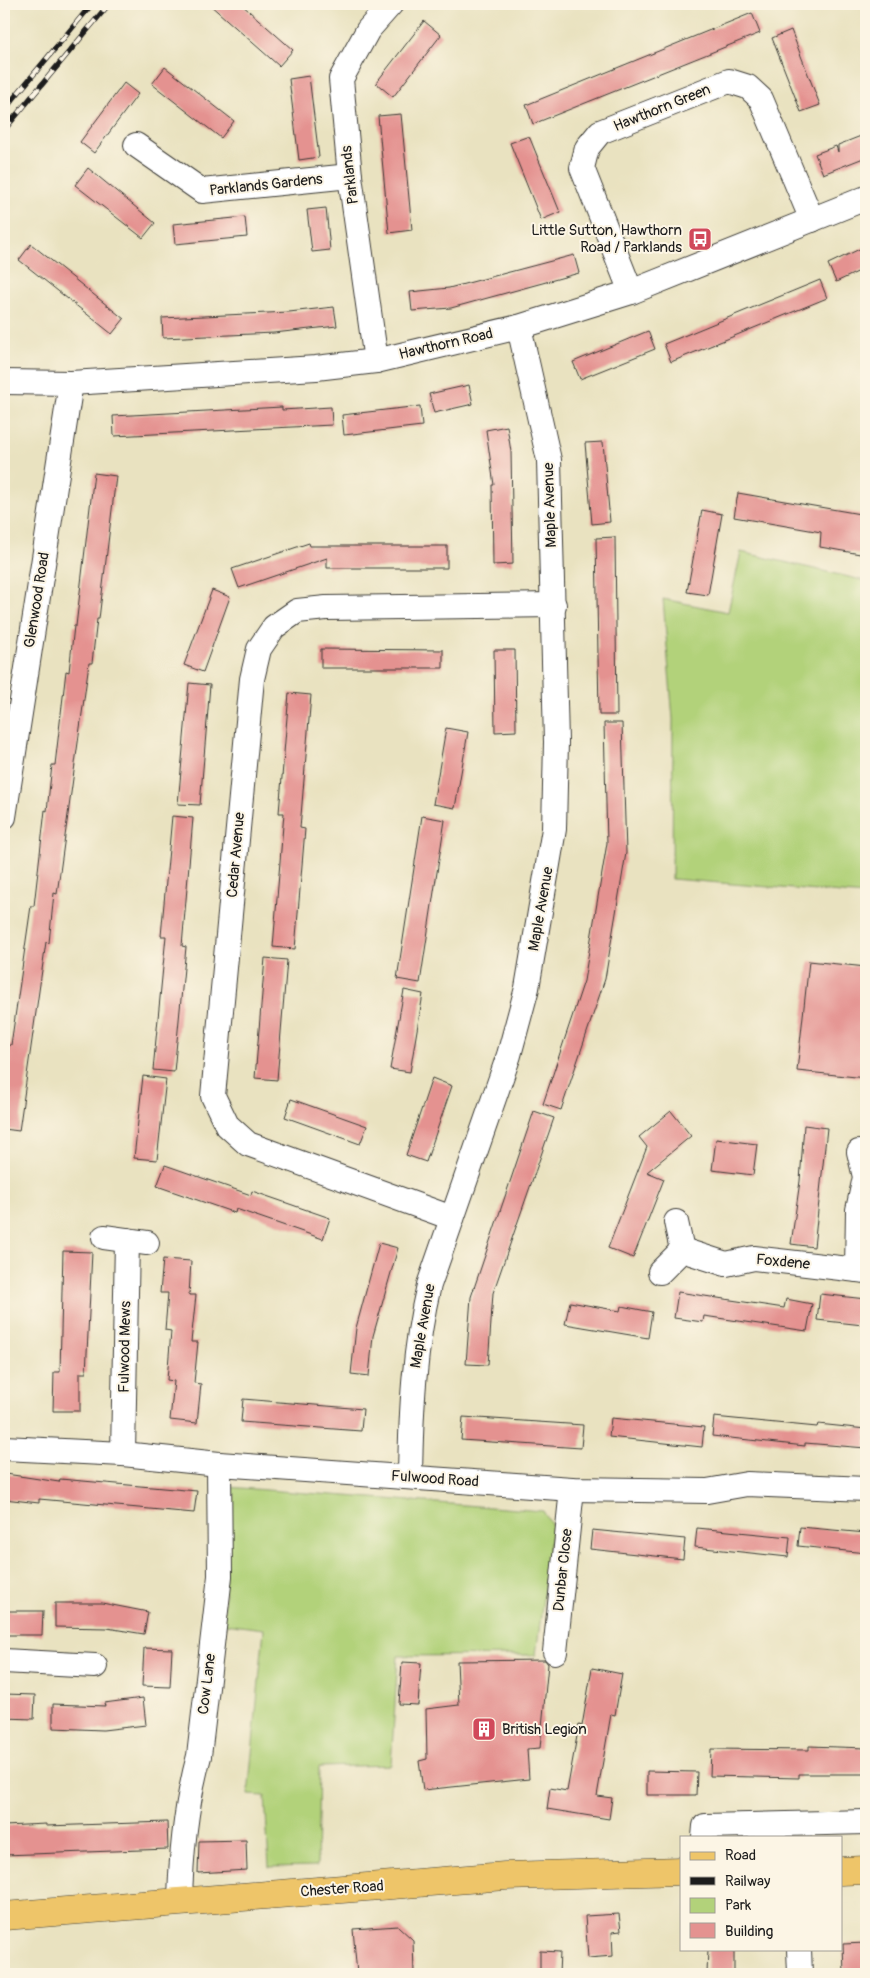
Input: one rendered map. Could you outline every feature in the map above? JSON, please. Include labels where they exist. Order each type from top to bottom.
[{"type":"main road","points":[[842,1871],[866,1870]]},
{"type":"main road","name":"Chester Road","points":[[4,1916],[505,1876],[680,1871]]},
{"type":"street","name":"Parklands","points":[[376,361],[350,176],[341,79],[368,30],[391,4]]},
{"type":"street","name":"Hawthorn Green","points":[[631,292],[582,168],[587,148],[600,132],[729,81],[748,87],[760,99],[812,220]]},
{"type":"street","name":"Parklands Gardens","points":[[136,144],[202,191],[350,176]]},
{"type":"street","name":"Hawthorn Road","points":[[4,382],[71,383],[316,368],[376,361],[519,327],[631,292],[866,198]]},
{"type":"street","name":"Maple Avenue","points":[[410,1477],[411,1416],[423,1311],[429,1285],[509,1055],[527,988],[554,829],[556,742],[549,460],[519,327]]},
{"type":"street","name":"Glenwood Road","points":[[4,817],[71,383]]},
{"type":"street","name":"Cedar Avenue","points":[[452,1218],[248,1144],[227,1125],[213,1096],[252,679],[259,649],[274,627],[296,611],[326,608],[554,605]]},
{"type":"street","name":"Foxdene","points":[[682,1250],[726,1264],[754,1258],[862,1270],[858,1210],[865,1177],[859,1152]]},
{"type":"street","points":[[660,1272],[682,1250],[676,1222]]},
{"type":"street","name":"Fulwood Mews","points":[[123,1454],[126,1240]]},
{"type":"street","name":"Fulwood Road","points":[[4,1448],[123,1454],[219,1464],[572,1489],[707,1491],[747,1484],[866,1489]]},
{"type":"street","name":"Cow Lane","points":[[180,1902],[181,1856],[192,1784],[199,1756],[220,1576],[219,1464]]},
{"type":"street","name":"Dunbar Close","points":[[555,1652],[572,1489]]},
{"type":"street","points":[[4,1661],[96,1666]]},
{"type":"street","points":[[704,1836],[705,1826],[866,1822]]},
{"type":"street","points":[[799,1950],[800,1974]]},
{"type":"green space","points":[[741,552],[866,581],[866,895],[672,879],[673,719],[663,599],[728,612]]},
{"type":"green space","points":[[227,1487],[543,1511],[552,1526],[536,1655],[398,1656],[391,1765],[319,1767],[317,1866],[269,1867],[265,1796],[248,1795],[264,1629],[224,1624]]},
{"type":"building","points":[[209,4],[241,4],[293,50],[279,66]]},
{"type":"building","points":[[752,13],[760,33],[533,124],[526,105]]},
{"type":"building","points":[[424,21],[441,35],[393,97],[376,83]]},
{"type":"building","points":[[791,30],[820,105],[801,112],[772,38]]},
{"type":"building","points":[[165,67],[234,121],[221,138],[152,84]]},
{"type":"building","points":[[309,76],[319,157],[299,160],[289,79]]},
{"type":"building","points":[[124,83],[138,94],[94,153],[80,142]]},
{"type":"building","points":[[401,114],[412,230],[389,233],[378,116]]},
{"type":"building","points":[[866,134],[866,157],[823,174],[815,154],[836,146],[838,152],[838,145]]},
{"type":"building","points":[[529,136],[560,212],[541,220],[510,143]]},
{"type":"building","points":[[88,168],[155,223],[143,238],[75,185]]},
{"type":"building","points":[[326,208],[330,250],[312,252],[307,210]]},
{"type":"building","points":[[245,217],[247,237],[175,244],[173,224]]},
{"type":"building","points":[[31,244],[124,319],[112,334],[19,260]]},
{"type":"building","points":[[866,246],[866,268],[836,282],[828,264]]},
{"type":"building","points":[[574,255],[579,273],[451,308],[412,311],[410,292],[449,288]]},
{"type":"building","points":[[820,280],[827,298],[671,362],[664,344]]},
{"type":"building","points":[[334,307],[337,326],[274,333],[163,338],[162,318],[289,312]]},
{"type":"building","points":[[648,331],[655,349],[580,379],[573,362]]},
{"type":"building","points":[[469,385],[473,404],[434,413],[429,394]]},
{"type":"building","points":[[420,406],[422,426],[344,435],[342,415]]},
{"type":"building","points":[[282,407],[282,410],[331,407],[332,425],[114,436],[113,416]]},
{"type":"building","points":[[507,426],[511,452],[513,564],[493,565],[492,485],[494,485],[486,430]]},
{"type":"building","points":[[603,442],[610,522],[592,524],[585,443]]},
{"type":"building","points":[[94,473],[116,476],[99,619],[97,619],[92,663],[89,663],[57,894],[54,893],[49,943],[46,942],[19,1131],[4,1129],[4,1091],[9,1045],[11,1045],[31,906],[34,906],[45,810],[47,811],[52,765],[55,765],[66,671],[69,672],[74,626],[76,626]]},
{"type":"building","points":[[738,493],[866,515],[866,555],[820,547],[821,532],[734,517]]},
{"type":"building","points":[[702,510],[722,514],[708,595],[687,592]]},
{"type":"building","points":[[615,537],[617,715],[599,715],[596,538]]},
{"type":"building","points":[[309,543],[310,546],[447,546],[447,568],[327,568],[327,558],[239,588],[232,569]]},
{"type":"building","points":[[212,590],[230,597],[203,672],[184,665]]},
{"type":"building","points":[[321,649],[443,650],[443,668],[321,668]]},
{"type":"building","points":[[494,650],[515,650],[516,731],[495,732]]},
{"type":"building","points":[[189,683],[210,685],[200,805],[178,804]]},
{"type":"building","points":[[289,693],[311,695],[300,828],[305,829],[295,949],[273,947],[284,813],[279,813]]},
{"type":"building","points":[[604,723],[622,723],[626,853],[605,979],[561,1110],[543,1104],[584,981],[607,843]]},
{"type":"building","points":[[446,728],[468,732],[455,808],[433,804]]},
{"type":"building","points":[[172,816],[193,818],[182,946],[186,947],[174,1072],[153,1070],[166,936],[161,936]]},
{"type":"building","points":[[422,816],[445,820],[420,983],[397,979]]},
{"type":"building","points":[[265,958],[287,960],[277,1080],[255,1078]]},
{"type":"building","points":[[809,961],[866,967],[866,1078],[797,1071]]},
{"type":"building","points":[[404,990],[423,994],[410,1072],[390,1069]]},
{"type":"building","points":[[143,1076],[166,1079],[157,1160],[134,1158]]},
{"type":"building","points":[[432,1078],[452,1086],[426,1162],[406,1155]]},
{"type":"building","points":[[291,1099],[367,1126],[360,1144],[285,1117]]},
{"type":"building","points":[[534,1111],[554,1118],[493,1293],[488,1365],[466,1364],[471,1297]]},
{"type":"building","points":[[671,1111],[691,1136],[647,1172],[664,1179],[633,1258],[608,1248],[647,1147],[639,1137]]},
{"type":"building","points":[[804,1125],[827,1128],[814,1247],[791,1244],[800,1181]]},
{"type":"building","points":[[716,1139],[757,1144],[753,1175],[712,1170]]},
{"type":"building","points":[[165,1165],[251,1195],[252,1191],[330,1218],[323,1239],[236,1209],[235,1213],[157,1186]]},
{"type":"building","points":[[379,1243],[398,1248],[373,1336],[369,1376],[351,1374],[356,1328]]},
{"type":"building","points":[[63,1251],[92,1252],[86,1373],[80,1373],[80,1411],[53,1411],[54,1372],[60,1372]]},
{"type":"building","points":[[163,1259],[191,1261],[189,1295],[196,1295],[191,1342],[198,1342],[194,1383],[201,1384],[197,1423],[170,1420],[174,1381],[167,1380],[171,1331],[165,1330],[168,1293],[160,1293]]},
{"type":"building","points":[[678,1292],[784,1308],[786,1299],[812,1304],[807,1331],[704,1316],[703,1322],[674,1318]]},
{"type":"building","points":[[820,1294],[866,1299],[863,1325],[817,1320]]},
{"type":"building","points":[[570,1302],[620,1311],[621,1306],[652,1312],[648,1338],[565,1324]]},
{"type":"building","points":[[243,1399],[363,1409],[361,1431],[241,1422]]},
{"type":"building","points":[[463,1417],[583,1425],[581,1448],[461,1440]]},
{"type":"building","points":[[714,1417],[817,1427],[818,1424],[866,1429],[866,1448],[805,1443],[805,1446],[712,1436]]},
{"type":"building","points":[[611,1418],[704,1427],[702,1447],[609,1437]]},
{"type":"building","points":[[6,1474],[59,1482],[60,1479],[197,1491],[194,1513],[39,1499],[39,1503],[4,1499]]},
{"type":"building","points":[[800,1527],[866,1533],[866,1553],[798,1546]]},
{"type":"building","points":[[697,1528],[790,1537],[788,1557],[695,1547]]},
{"type":"building","points":[[592,1530],[685,1539],[683,1559],[590,1549]]},
{"type":"building","points":[[55,1603],[102,1603],[148,1612],[144,1634],[107,1628],[55,1627]]},
{"type":"building","points":[[4,1611],[43,1611],[42,1635],[4,1635]]},
{"type":"building","points":[[144,1648],[172,1649],[170,1687],[142,1686]]},
{"type":"building","name":"British Legion","points":[[545,1660],[548,1664],[540,1748],[527,1749],[529,1779],[423,1790],[419,1761],[427,1759],[426,1709],[459,1705],[457,1661]]},
{"type":"building","points":[[402,1662],[421,1663],[418,1705],[399,1704]]},
{"type":"building","points":[[592,1668],[622,1674],[615,1715],[611,1714],[597,1796],[612,1798],[609,1819],[547,1809],[550,1788],[567,1791],[579,1725],[582,1726]]},
{"type":"building","points":[[4,1694],[35,1695],[34,1719],[4,1718]]},
{"type":"building","points":[[143,1698],[146,1725],[103,1730],[53,1728],[53,1704],[105,1706],[104,1703]]},
{"type":"building","points":[[809,1746],[866,1748],[866,1774],[799,1774],[799,1778],[710,1776],[711,1749],[809,1750]]},
{"type":"building","points":[[647,1771],[697,1772],[696,1795],[647,1795]]},
{"type":"building","points":[[167,1822],[168,1849],[4,1855],[4,1826]]},
{"type":"building","points":[[246,1840],[247,1870],[198,1873],[199,1841]]},
{"type":"building","points":[[619,1914],[621,1931],[612,1932],[613,1956],[588,1958],[585,1916]]},
{"type":"building","points":[[398,1926],[413,1940],[414,1974],[357,1974],[353,1929]]},
{"type":"building","points":[[866,1943],[866,1974],[844,1974],[843,1944]]},
{"type":"building","points":[[708,1950],[734,1950],[734,1974],[707,1974]]},
{"type":"building","points":[[540,1951],[560,1952],[559,1974],[540,1974]]},
{"type":"railway","points":[[4,110],[92,4]]},
{"type":"railway","points":[[4,130],[109,4]]},
{"type":"place","name":"Little Sutton, Hawthorn Road / Parklands","points":[[700,239]]},
{"type":"place","name":"British Legion","points":[[484,1729]]}]
